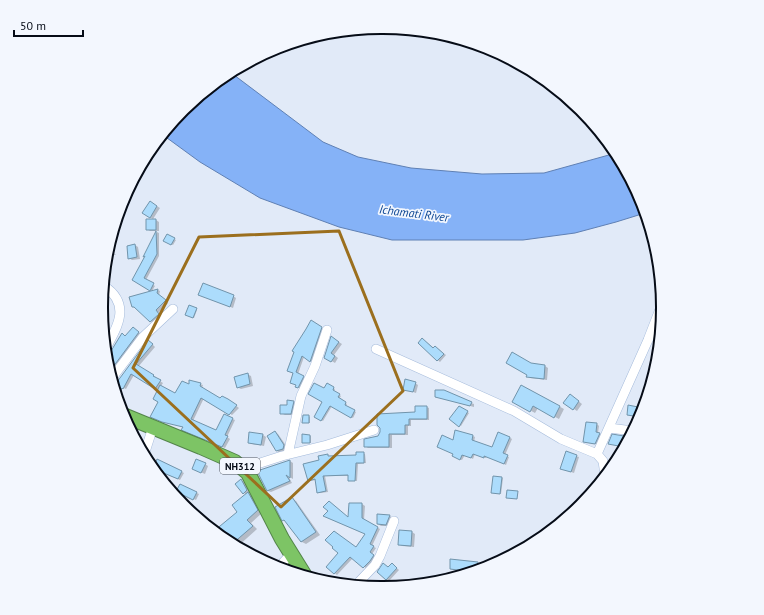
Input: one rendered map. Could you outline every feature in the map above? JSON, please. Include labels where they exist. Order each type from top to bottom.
[{"type":"highway","name":"NH312","points":[[132,419],[235,462],[248,473],[300,568]]},
{"type":"street","points":[[109,289],[117,300],[120,316],[117,328],[111,340]]},
{"type":"street","points":[[117,372],[143,337],[173,309]]},
{"type":"street","points":[[598,454],[655,321]]},
{"type":"street","points":[[288,454],[301,396],[315,366],[327,330]]},
{"type":"street","points":[[376,349],[514,411],[556,436],[598,454],[603,461],[604,467]]},
{"type":"street","points":[[147,446],[153,427]]},
{"type":"street","points":[[609,428],[626,430]]},
{"type":"street","points":[[242,469],[288,454],[327,445],[374,430]]},
{"type":"street","points":[[361,580],[380,556],[394,521]]},
{"type":"street","points":[[283,562],[291,554]]},
{"type":"highlighted area","points":[[339,231],[403,391],[281,507],[133,368],[199,237]]},
{"type":"water","name":"Ichamati River","points":[[236,76],[323,142],[358,157],[411,168],[482,174],[544,173],[608,155],[619,171],[639,215],[575,233],[523,240],[392,240],[339,227],[260,198],[200,162],[167,138],[176,127],[202,102]]},
{"type":"building","points":[[150,201],[157,206],[150,218],[142,213]]},
{"type":"building","points":[[146,219],[156,219],[156,230],[146,230]]},
{"type":"building","points":[[156,231],[157,254],[144,278],[154,283],[150,291],[132,280]]},
{"type":"building","points":[[167,234],[175,238],[171,245],[163,241]]},
{"type":"building","points":[[135,244],[137,257],[128,259],[127,246]]},
{"type":"building","points":[[203,283],[234,295],[230,307],[198,295]]},
{"type":"building","points":[[158,289],[157,293],[166,300],[156,310],[159,314],[150,322],[134,307],[132,307],[129,297]]},
{"type":"building","points":[[189,305],[197,308],[193,318],[185,315]]},
{"type":"building","points":[[311,320],[322,327],[310,362],[302,356],[296,372],[304,376],[298,388],[295,387],[296,385],[290,383],[293,373],[287,371],[294,352],[292,351]]},
{"type":"building","points":[[133,327],[139,332],[115,365],[112,349],[122,333],[125,336]]},
{"type":"building","points":[[331,336],[339,342],[331,353],[335,356],[331,362],[324,358]]},
{"type":"building","points":[[422,338],[433,348],[435,346],[444,354],[437,361],[418,343]]},
{"type":"building","points":[[148,340],[153,344],[136,364],[161,380],[155,389],[131,374],[123,389],[121,389],[119,380]]},
{"type":"building","points":[[512,352],[531,363],[545,365],[544,379],[526,377],[527,375],[506,363]]},
{"type":"building","points":[[248,373],[250,384],[237,388],[234,377]]},
{"type":"building","points":[[405,379],[416,382],[413,392],[403,390]]},
{"type":"building","points":[[189,380],[201,383],[200,386],[220,398],[222,396],[237,405],[229,415],[201,398],[191,419],[216,430],[224,414],[233,418],[225,435],[228,436],[222,447],[181,430],[183,427],[162,422],[150,417],[158,402],[153,399],[160,385],[175,393],[182,381],[189,384]]},
{"type":"building","points":[[314,383],[324,388],[327,383],[334,387],[333,390],[340,394],[338,397],[346,402],[345,405],[355,410],[351,418],[330,406],[321,421],[314,417],[322,402],[308,394]]},
{"type":"building","points":[[521,385],[560,406],[554,418],[533,406],[530,412],[512,402]]},
{"type":"building","points":[[435,390],[444,390],[472,402],[470,406],[435,397]]},
{"type":"building","points":[[570,394],[579,401],[573,410],[563,403]]},
{"type":"building","points":[[287,400],[294,401],[291,414],[280,414],[280,405],[287,405]]},
{"type":"building","points":[[628,405],[637,407],[633,416],[627,415]]},
{"type":"building","points":[[415,406],[427,406],[427,419],[409,419],[409,425],[405,425],[405,434],[389,434],[389,447],[364,447],[364,439],[378,436],[380,432],[380,428],[377,425],[377,414],[415,412]]},
{"type":"building","points":[[459,406],[468,411],[459,427],[449,419]]},
{"type":"building","points":[[303,415],[309,415],[309,423],[302,423]]},
{"type":"building","points":[[586,422],[597,423],[596,432],[600,433],[595,444],[583,442]]},
{"type":"building","points":[[455,430],[473,435],[472,440],[492,447],[498,432],[510,437],[503,453],[508,455],[504,464],[484,456],[484,458],[473,454],[471,458],[462,455],[460,460],[452,456],[453,454],[437,447],[442,435],[453,440]]},
{"type":"building","points":[[275,431],[284,445],[283,449],[276,451],[267,436]]},
{"type":"building","points":[[249,432],[263,434],[261,445],[248,443]]},
{"type":"building","points":[[302,434],[310,435],[310,443],[302,443]]},
{"type":"building","points":[[612,434],[623,436],[618,446],[608,444]]},
{"type":"building","points":[[566,451],[577,455],[571,472],[560,469]]},
{"type":"building","points":[[356,452],[364,452],[364,463],[356,463],[355,481],[348,481],[348,475],[323,476],[326,491],[317,493],[315,479],[308,481],[303,464],[319,460],[318,456],[328,454],[328,456],[356,455]]},
{"type":"building","points":[[157,459],[182,471],[178,479],[165,473],[156,461]]},
{"type":"building","points":[[196,459],[206,463],[201,473],[192,469]]},
{"type":"building","points":[[290,460],[290,478],[286,475],[290,481],[267,491],[257,471]]},
{"type":"building","points":[[493,476],[502,477],[500,494],[491,493]]},
{"type":"building","points":[[241,479],[247,490],[243,494],[235,484]]},
{"type":"building","points":[[180,484],[197,492],[193,500],[183,495],[177,489]]},
{"type":"building","points":[[507,490],[518,491],[517,499],[506,498]]},
{"type":"building","points":[[248,492],[258,510],[247,520],[253,526],[237,539],[219,527],[237,512],[232,505]]},
{"type":"building","points":[[292,497],[316,532],[301,542],[284,520],[282,521],[275,507]]},
{"type":"building","points":[[329,501],[348,517],[349,503],[362,503],[362,518],[378,527],[370,544],[374,546],[370,552],[374,555],[363,568],[350,557],[334,574],[326,567],[338,553],[325,540],[334,531],[356,547],[365,534],[323,516],[328,511],[323,507]]},
{"type":"building","points":[[377,514],[390,515],[386,525],[377,524]]},
{"type":"building","points":[[399,530],[412,531],[411,546],[398,545]]},
{"type":"building","points":[[450,559],[478,562],[458,570],[450,569]]},
{"type":"building","points":[[383,563],[388,567],[392,563],[397,568],[386,580],[377,572]]}]
